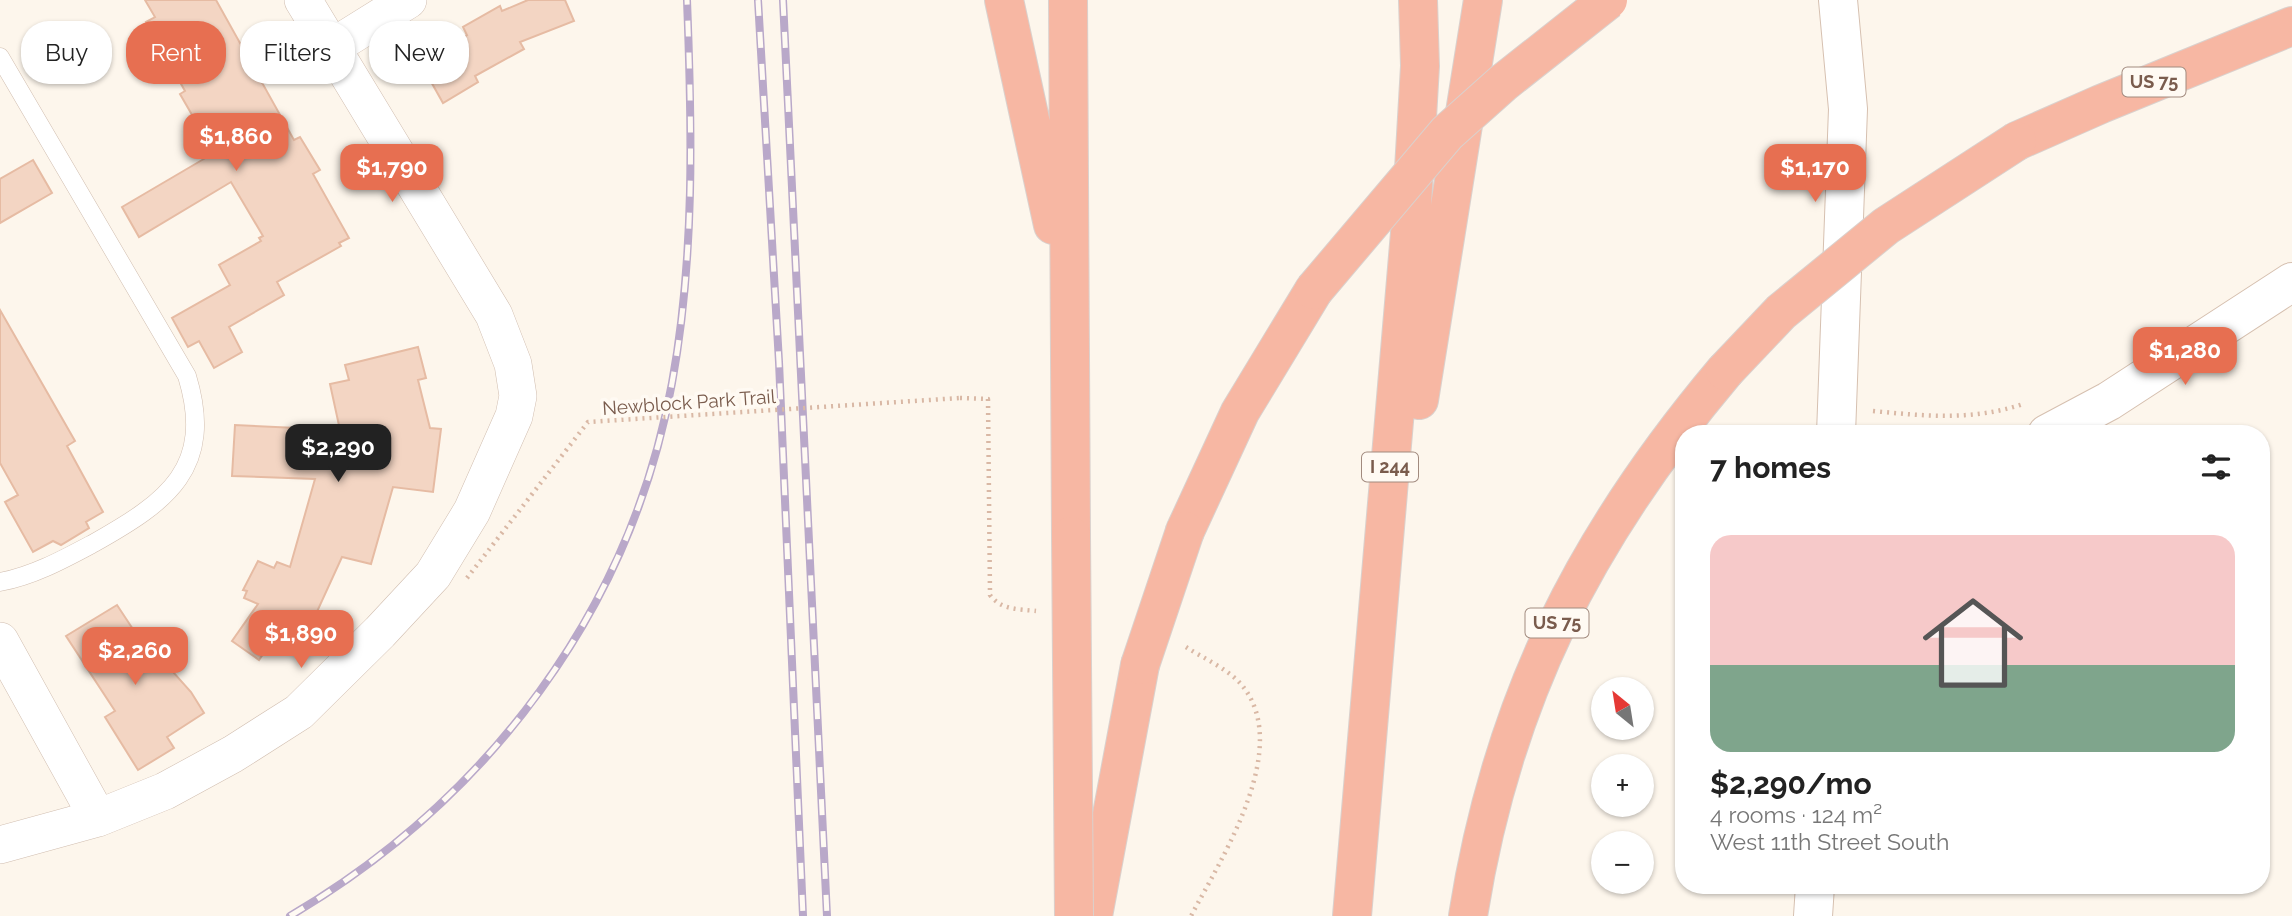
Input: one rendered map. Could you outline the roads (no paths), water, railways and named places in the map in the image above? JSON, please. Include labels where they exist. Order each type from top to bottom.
[{"type":"highway","points":[[1004,0],[1069,299]]},
{"type":"highway","points":[[1068,0],[1074,916]]},
{"type":"highway","name":"I 244","points":[[1353,905],[1411,221],[1420,66],[1418,0]]},
{"type":"highway","points":[[1368,713],[1483,0]]},
{"type":"highway","points":[[1093,916],[1140,666],[1185,531],[1240,412],[1314,290],[1447,133],[1503,83],[1608,0]]},
{"type":"highway","name":"US 75","points":[[1680,425],[1781,313],[1886,226],[2017,141],[2292,26]]},
{"type":"highway","name":"US 75","points":[[1469,914],[1497,777],[1531,679],[1573,589],[1627,498],[1675,431]]},
{"type":"main road","points":[[1837,420],[1848,109],[1838,0]]},
{"type":"main road","points":[[2040,417],[2109,401],[2292,282]]},
{"type":"main road","points":[[1813,916],[1814,894]]},
{"type":"street","points":[[303,0],[315,21]]},
{"type":"street","points":[[355,33],[408,0]]},
{"type":"street","points":[[0,845],[98,818],[164,791],[233,754],[299,712],[362,652],[440,564],[492,469],[514,416],[518,396],[513,364],[494,315],[353,84]]},
{"type":"street","points":[[0,641],[98,818]]},
{"type":"lane","points":[[0,57],[187,376],[196,420],[192,451],[185,468],[171,490],[153,508],[41,570],[0,582]]},
{"type":"railway","points":[[290,916],[361,869],[427,816],[487,756],[540,692],[585,621],[623,546],[652,467],[672,383],[685,288],[690,192],[687,0]]},
{"type":"railway","points":[[758,0],[779,362],[803,916]]},
{"type":"railway","points":[[783,0],[827,916]]}]
